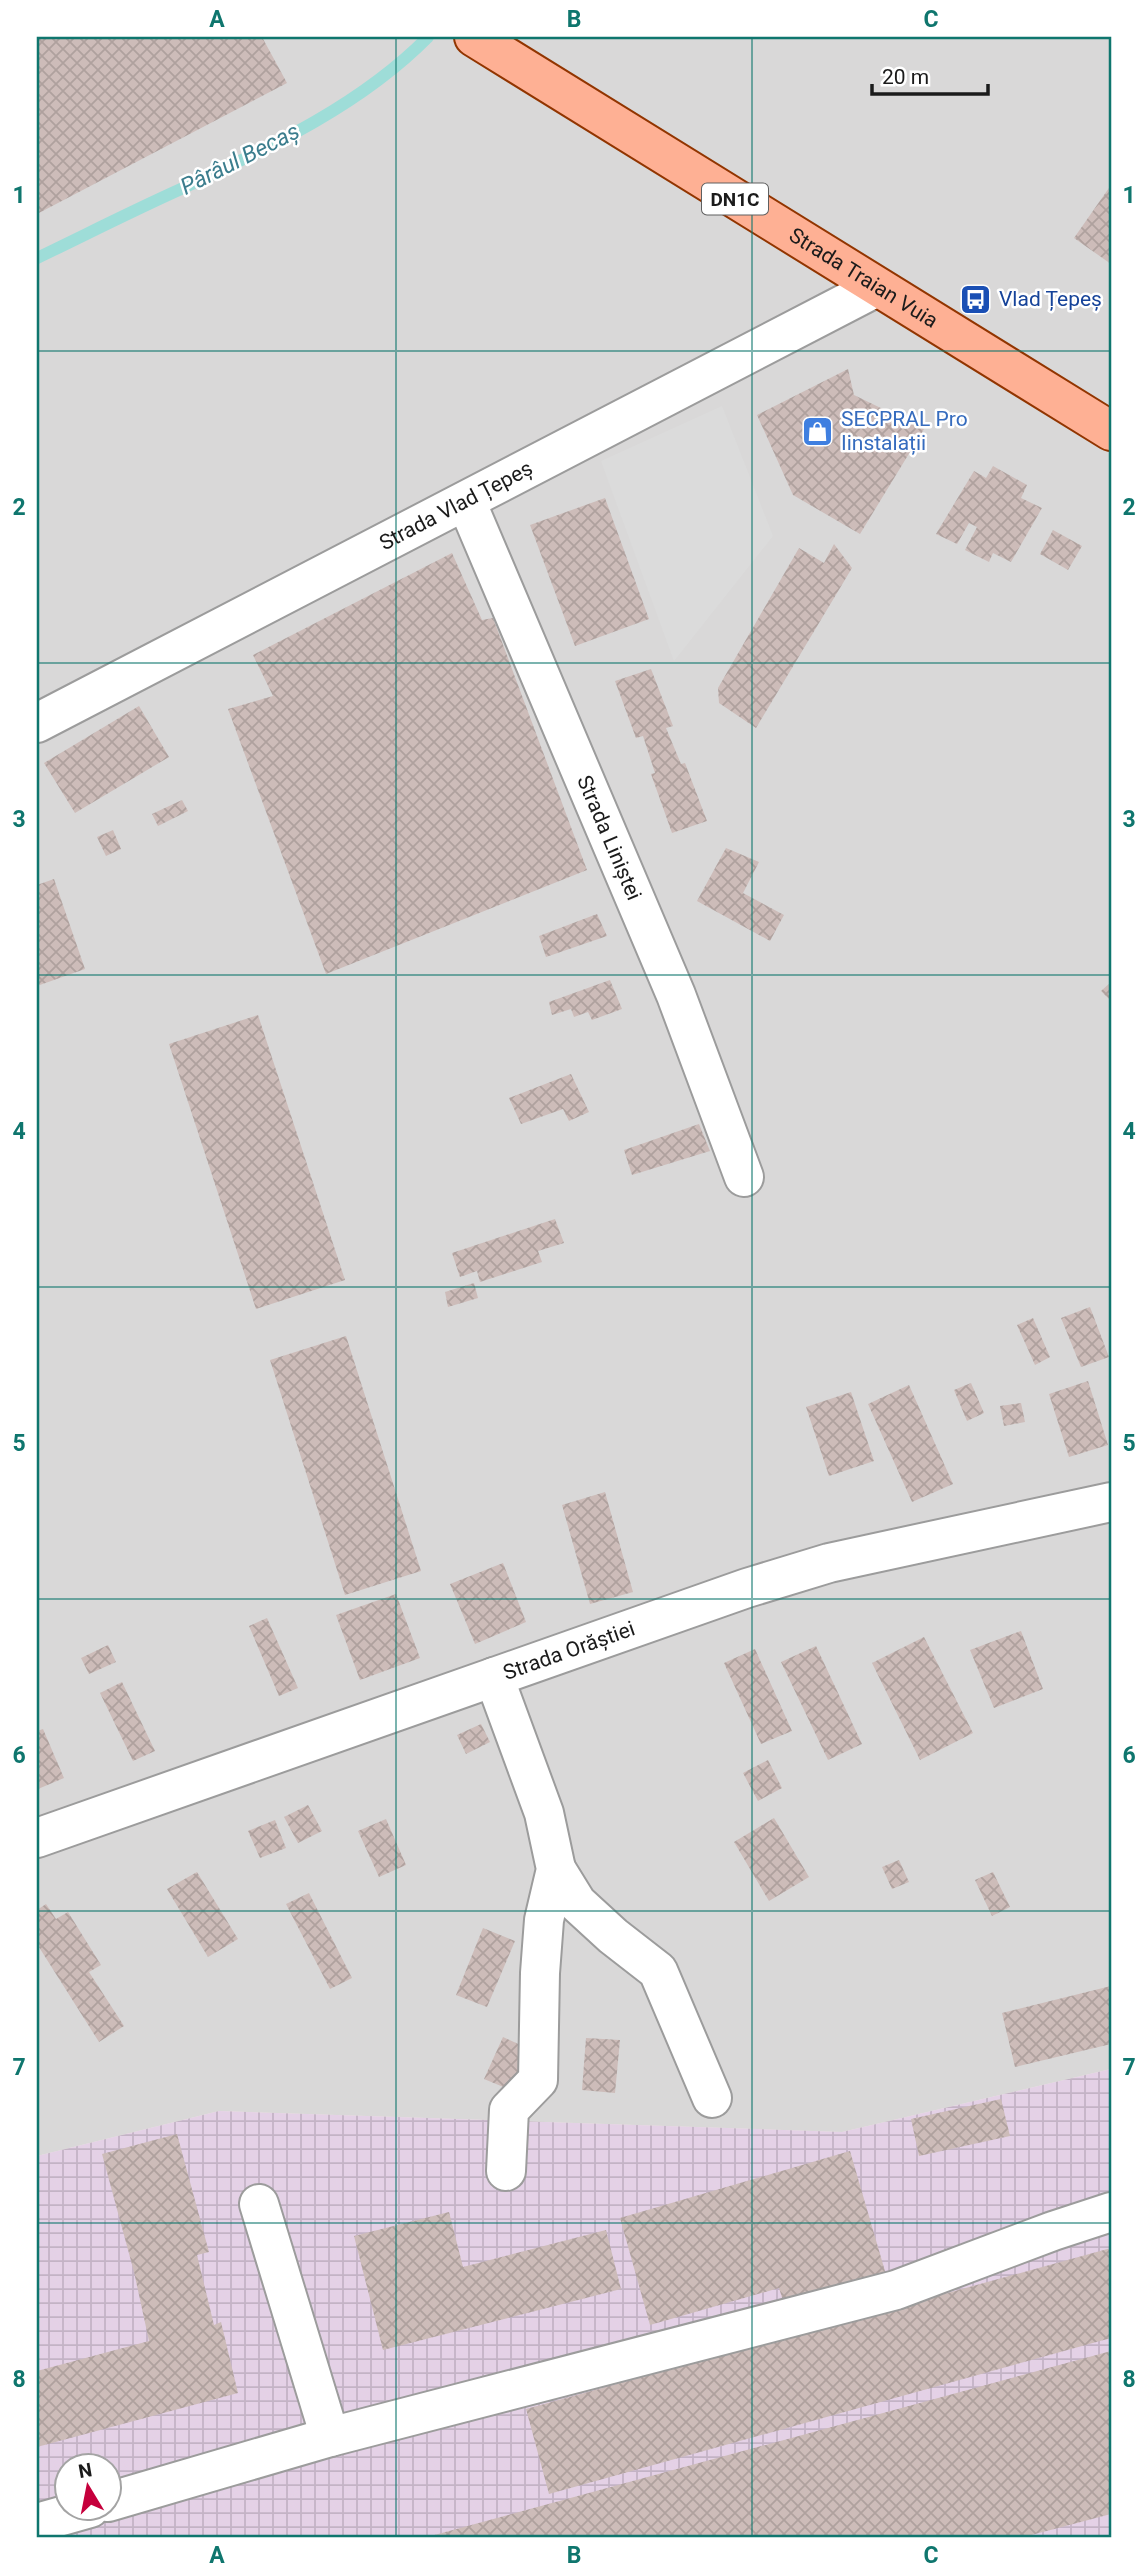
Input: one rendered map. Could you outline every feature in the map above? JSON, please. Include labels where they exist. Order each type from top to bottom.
[{"type":"main road","name":"Strada Traian Vuia","points":[[474,37],[1111,431]]},
{"type":"street","name":"Strada Vlad Țepeș","points":[[37,723],[877,287]]},
{"type":"street","name":"Strada Liniștei","points":[[466,501],[676,995],[744,1177]]},
{"type":"street","name":"Strada Orăștiei","points":[[37,1838],[747,1588],[829,1563],[1111,1502]]},
{"type":"street","points":[[494,1677],[544,1813],[556,1869],[577,1903],[613,1936],[658,1970],[712,2098]]},
{"type":"street","points":[[506,2171],[509,2110],[538,2080],[544,1920],[556,1869]]},
{"type":"street","points":[[259,2204],[330,2437]]},
{"type":"street","points":[[122,2498],[330,2437],[896,2290],[1111,2212]]},
{"type":"shaded area","points":[[37,37],[1111,37],[1111,2069],[842,2132],[219,2111],[37,2156]]},
{"type":"shaded area","points":[[722,406],[773,536],[674,661],[601,461]]},
{"type":"shaded area","points":[[1111,2069],[1111,2537],[37,2537],[37,2156],[219,2111],[842,2132]]},
{"type":"building","points":[[37,37],[262,37],[287,83],[37,214]]},
{"type":"building","points":[[1111,185],[1111,264],[1074,238]]},
{"type":"building","points":[[848,369],[854,395],[924,429],[860,534],[793,495],[757,415]]},
{"type":"building","points":[[993,466],[1027,485],[1021,498],[1042,508],[1011,562],[993,553],[989,562],[965,550],[977,527],[969,523],[957,544],[936,534],[974,471],[986,478]]},
{"type":"building","points":[[605,498],[649,619],[575,646],[530,525]]},
{"type":"building","points":[[1053,530],[1082,546],[1068,570],[1040,554]]},
{"type":"building","points":[[834,544],[852,568],[756,728],[719,703],[718,688],[799,548],[824,563]]},
{"type":"building","points":[[452,553],[482,620],[493,618],[587,870],[326,974],[228,709],[273,696],[253,655]]},
{"type":"building","points":[[651,669],[673,726],[666,728],[681,764],[685,763],[707,821],[672,833],[651,774],[655,773],[643,736],[636,738],[615,681]]},
{"type":"building","points":[[139,706],[169,757],[75,813],[44,763]]},
{"type":"building","points":[[182,800],[188,811],[158,826],[152,814]]},
{"type":"building","points":[[113,830],[121,849],[106,856],[97,837]]},
{"type":"building","points":[[726,848],[759,862],[743,893],[784,915],[770,941],[697,901]]},
{"type":"building","points":[[54,879],[85,969],[37,986],[37,885]]},
{"type":"building","points":[[597,914],[607,936],[546,957],[539,936]]},
{"type":"building","points":[[610,980],[622,1009],[592,1020],[588,1012],[574,1017],[571,1009],[552,1015],[549,1002]]},
{"type":"building","points":[[1111,982],[1111,1001],[1101,991]]},
{"type":"building","points":[[258,1015],[345,1280],[256,1309],[169,1044]]},
{"type":"building","points":[[571,1074],[589,1112],[569,1121],[563,1109],[521,1124],[509,1098]]},
{"type":"building","points":[[699,1124],[710,1151],[632,1175],[624,1150]]},
{"type":"building","points":[[555,1219],[564,1243],[538,1251],[542,1262],[480,1282],[477,1271],[460,1277],[452,1253]]},
{"type":"building","points":[[474,1283],[478,1298],[448,1307],[445,1292]]},
{"type":"building","points":[[1090,1307],[1109,1357],[1081,1367],[1061,1318]]},
{"type":"building","points":[[1033,1318],[1050,1357],[1035,1365],[1017,1325]]},
{"type":"building","points":[[346,1336],[421,1571],[345,1595],[270,1360]]},
{"type":"building","points":[[1088,1381],[1108,1445],[1069,1457],[1049,1394]]},
{"type":"building","points":[[971,1383],[984,1413],[967,1421],[954,1390]]},
{"type":"building","points":[[909,1385],[953,1484],[912,1502],[868,1404]]},
{"type":"building","points":[[851,1392],[874,1461],[829,1476],[806,1407]]},
{"type":"building","points":[[1021,1403],[1025,1422],[1004,1426],[1000,1406]]},
{"type":"building","points":[[605,1492],[633,1592],[590,1604],[562,1505]]},
{"type":"building","points":[[503,1563],[526,1622],[475,1644],[450,1584]]},
{"type":"building","points":[[396,1594],[420,1658],[360,1680],[336,1615]]},
{"type":"building","points":[[267,1618],[298,1688],[279,1696],[249,1626]]},
{"type":"building","points":[[1021,1631],[1043,1689],[994,1708],[970,1650]]},
{"type":"building","points":[[924,1637],[973,1733],[920,1760],[872,1663]]},
{"type":"building","points":[[108,1645],[116,1662],[89,1674],[81,1658]]},
{"type":"building","points":[[816,1646],[862,1744],[828,1760],[781,1662]]},
{"type":"building","points":[[755,1649],[792,1731],[761,1744],[724,1663]]},
{"type":"building","points":[[122,1682],[155,1751],[133,1761],[100,1693]]},
{"type":"building","points":[[481,1724],[490,1742],[466,1754],[457,1735]]},
{"type":"building","points":[[43,1729],[64,1778],[38,1789],[37,1731]]},
{"type":"building","points":[[768,1760],[782,1788],[758,1801],[743,1773]]},
{"type":"building","points":[[308,1805],[322,1831],[298,1843],[284,1817]]},
{"type":"building","points":[[774,1818],[809,1877],[769,1901],[734,1842]]},
{"type":"building","points":[[386,1819],[406,1865],[379,1877],[358,1831]]},
{"type":"building","points":[[275,1820],[286,1848],[260,1858],[248,1831]]},
{"type":"building","points":[[899,1860],[909,1882],[892,1889],[882,1867]]},
{"type":"building","points":[[197,1872],[238,1939],[208,1957],[167,1889]]},
{"type":"building","points":[[993,1872],[1010,1907],[992,1916],[975,1880]]},
{"type":"building","points":[[309,1893],[352,1978],[330,1989],[286,1904]]},
{"type":"building","points":[[46,1904],[56,1919],[68,1912],[101,1965],[89,1972],[124,2026],[99,2042],[37,1944],[37,1910]]},
{"type":"building","points":[[483,1928],[515,1941],[487,2007],[456,1995]]},
{"type":"building","points":[[1111,1986],[1111,2044],[1015,2067],[1002,2013]]},
{"type":"building","points":[[503,2037],[531,2050],[513,2091],[484,2079]]},
{"type":"building","points":[[586,2038],[620,2040],[615,2093],[582,2090]]},
{"type":"building","points":[[1001,2099],[1010,2136],[919,2156],[911,2119]]},
{"type":"building","points":[[177,2134],[209,2252],[197,2255],[214,2325],[221,2322],[238,2393],[37,2447],[37,2371],[149,2341],[134,2272],[102,2154]]},
{"type":"building","points":[[850,2151],[887,2278],[785,2307],[779,2288],[650,2325],[620,2218]]},
{"type":"building","points":[[449,2212],[463,2267],[606,2230],[621,2289],[383,2350],[354,2236]]},
{"type":"building","points":[[1111,2248],[1111,2338],[549,2494],[526,2409]]},
{"type":"building","points":[[1111,2351],[1111,2514],[1024,2537],[427,2537]]},
{"type":"waterway","name":"Pârâul Becaș","points":[[37,258],[312,124],[373,84],[428,37]]},
{"type":"place","name":"Vlad Țepeș","points":[[976,299]]},
{"type":"place","name":"SECPRAL Pro Iinstalații","points":[[818,431]]}]
